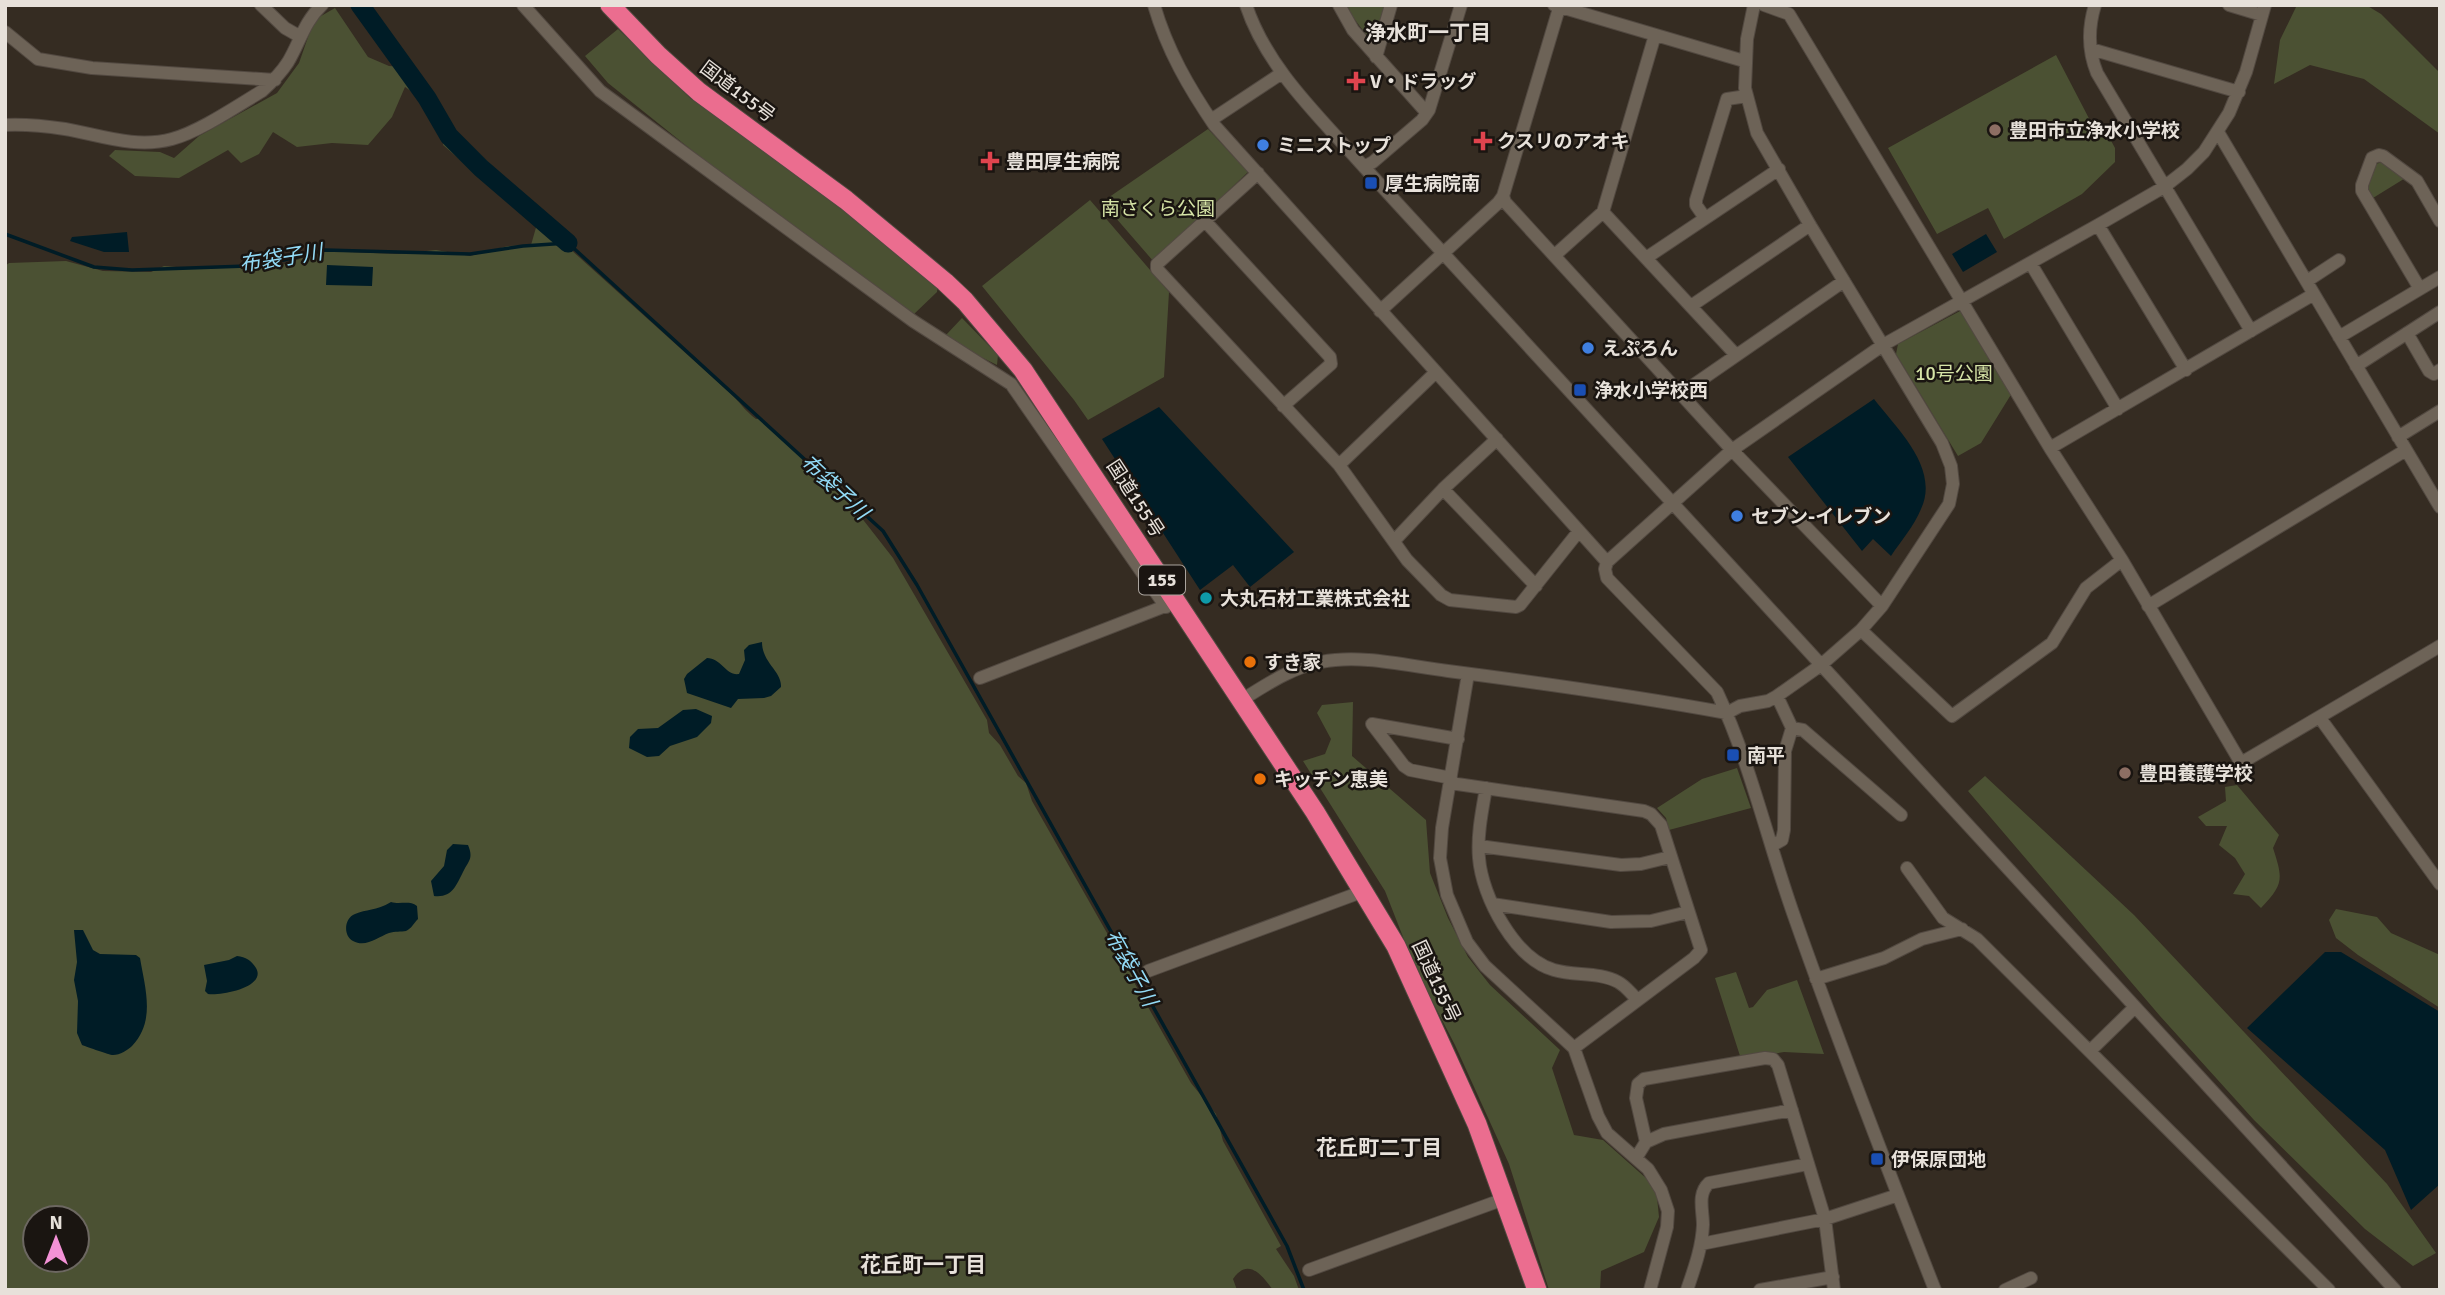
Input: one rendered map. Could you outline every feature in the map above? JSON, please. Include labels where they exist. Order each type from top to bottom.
[{"type":"highway","name":"国道155号","points":[[610,5],[658,55],[699,92],[903,245],[965,301],[1023,369],[1171,604],[1314,812],[1396,946],[1477,1124],[1537,1290]]},
{"type":"street","points":[[261,5],[285,28],[299,36]]},
{"type":"street","points":[[5,125],[23,124],[64,129],[122,141],[154,143],[174,139],[262,91],[275,80],[288,61],[307,22],[322,5]]},
{"type":"street","points":[[523,5],[600,91],[913,321],[1011,384],[1171,604],[980,678]]},
{"type":"street","points":[[1154,5],[1183,77],[1211,120],[1607,562]]},
{"type":"street","points":[[1246,5],[1261,41],[1282,73],[1364,167],[2395,1290]]},
{"type":"street","points":[[1339,5],[1353,30],[1427,113]]},
{"type":"street","points":[[1376,57],[1391,5]]},
{"type":"street","points":[[1364,167],[1427,113],[1461,5]]},
{"type":"street","points":[[1240,701],[1282,675],[1301,667],[1323,662],[1368,661],[1727,713],[1741,706],[1768,701],[1777,696],[1821,665],[1861,631],[1882,606],[1949,505],[1953,484],[1949,455],[1757,133],[1747,96],[1744,61],[1754,5]]},
{"type":"street","points":[[1764,5],[1789,15],[2050,448],[2122,561],[2241,763],[2440,646]]},
{"type":"street","points":[[2095,5],[2090,26],[2091,49],[2101,81],[2251,331]]},
{"type":"street","points":[[1935,1290],[1816,979],[1727,713],[1717,692],[1607,578],[1605,569],[1607,562],[1732,450],[1883,345],[2164,187],[2195,160],[2218,132],[2239,92],[2264,10],[2229,5]]},
{"type":"street","points":[[1380,311],[1503,196],[1558,6],[1744,61]]},
{"type":"street","points":[[5,32],[38,59],[92,68],[275,80]]},
{"type":"street","points":[[1555,255],[1603,212],[1655,35]]},
{"type":"street","points":[[2091,49],[2239,92]]},
{"type":"street","points":[[1211,120],[1282,73]]},
{"type":"street","points":[[1705,218],[1696,205],[1696,200],[1727,99],[1747,96]]},
{"type":"street","points":[[2218,132],[2440,507]]},
{"type":"street","points":[[2420,289],[2362,191],[2372,158],[2383,156],[2417,181],[2440,221]]},
{"type":"street","points":[[1646,258],[1779,169]]},
{"type":"street","points":[[1258,173],[1157,264],[1157,269],[1339,465],[1412,567],[1441,595],[1450,600],[1516,607],[1579,531]]},
{"type":"street","points":[[1503,196],[1505,202],[1732,450],[1882,606]]},
{"type":"street","points":[[1603,212],[1736,355]]},
{"type":"street","points":[[1205,221],[1330,357],[1331,363],[1283,406]]},
{"type":"street","points":[[1691,306],[1810,225]]},
{"type":"street","points":[[2098,225],[2186,370]]},
{"type":"street","points":[[2306,281],[2339,260]]},
{"type":"street","points":[[2031,264],[2118,409]]},
{"type":"street","points":[[2339,337],[2440,277]]},
{"type":"street","points":[[1682,393],[1844,281]]},
{"type":"street","points":[[2050,448],[2314,294]]},
{"type":"street","points":[[2356,366],[2440,312]]},
{"type":"street","points":[[2407,333],[2429,371],[2434,374],[2440,370]]},
{"type":"street","points":[[1339,465],[1435,373]]},
{"type":"street","points":[[2398,437],[2440,412]]},
{"type":"street","points":[[1394,541],[1443,489],[1497,439]]},
{"type":"street","points":[[2148,606],[2406,450]]},
{"type":"street","points":[[1443,489],[1536,586]]},
{"type":"street","points":[[1861,631],[1952,716],[2052,643],[2087,588],[2122,561]]},
{"type":"street","points":[[1468,674],[1442,828],[1440,858],[1447,895],[1467,942],[1494,977],[1574,1048],[1598,1116],[1607,1133],[1648,1169],[1661,1190],[1668,1211],[1665,1237],[1650,1290]]},
{"type":"street","points":[[1773,845],[1782,839],[1784,830],[1786,751],[1792,728],[1777,696]]},
{"type":"street","points":[[2320,718],[2440,884]]},
{"type":"street","points":[[1458,739],[1373,724],[1404,766],[1410,770],[1486,788],[1644,811],[1651,814],[1661,825],[1701,950],[1574,1048]]},
{"type":"street","points":[[1792,728],[1803,730],[1901,815]]},
{"type":"street","points":[[1486,788],[1479,860],[1492,904],[1518,945],[1532,958],[1552,969],[1615,981],[1638,1000]]},
{"type":"street","points":[[1479,846],[1621,865],[1641,864],[1670,857]]},
{"type":"street","points":[[1907,868],[1943,918],[1977,939],[2329,1290]]},
{"type":"street","points":[[1147,971],[1364,891]]},
{"type":"street","points":[[1492,904],[1611,922],[1651,921],[1688,912]]},
{"type":"street","points":[[1816,979],[1884,958],[1922,939],[1962,929]]},
{"type":"street","points":[[2091,1050],[2136,1007]]},
{"type":"street","points":[[1646,1142],[1636,1098],[1638,1084],[1644,1079],[1765,1058],[1773,1059],[1778,1065],[1825,1219],[1834,1283],[1760,1290]]},
{"type":"street","points":[[1636,1157],[1646,1142],[1664,1134],[1792,1110]]},
{"type":"street","points":[[1687,1290],[1701,1244],[1702,1193],[1709,1183],[1808,1164]]},
{"type":"street","points":[[1701,1244],[1825,1219],[1898,1195]]},
{"type":"street","points":[[1309,1269],[1504,1199]]},
{"type":"street","points":[[2005,1290],[2031,1278]]},
{"type":"green space","points":[[1344,5],[1385,5],[1376,35],[1370,40]]},
{"type":"green space","points":[[2297,5],[2366,5],[2381,14],[2440,73],[2440,134],[2364,79],[2310,65],[2274,84],[2280,40]]},
{"type":"green space","points":[[335,8],[368,57],[389,66],[406,67],[421,76],[456,131],[551,222],[569,248],[752,416],[761,418],[850,503],[893,558],[987,720],[989,733],[1000,745],[1018,776],[1026,783],[1032,801],[1111,940],[1131,966],[1135,984],[1191,1083],[1216,1114],[1223,1141],[1281,1246],[1276,1249],[1294,1276],[1299,1290],[1273,1290],[1259,1274],[1244,1269],[1233,1279],[1237,1290],[5,1290],[5,266],[9,263],[66,261],[103,271],[151,272],[164,266],[189,268],[285,264],[323,251],[398,254],[436,250],[470,256],[508,246],[531,245],[537,224],[522,202],[482,165],[459,159],[443,145],[447,127],[433,106],[405,87],[392,117],[368,145],[332,143],[297,147],[273,132],[259,154],[241,163],[228,150],[179,178],[135,176],[109,156],[115,150],[160,152],[174,158],[199,136],[277,93],[299,63],[314,20]]},
{"type":"green space","points":[[618,29],[690,98],[812,183],[938,284],[937,292],[913,315],[704,160],[608,83],[585,56]]},
{"type":"green space","points":[[2056,55],[2095,130],[2103,126],[2115,148],[2115,162],[2082,194],[2004,239],[1988,208],[1937,234],[1888,148]]},
{"type":"green space","name":"南さくら公園","points":[[1208,129],[1248,172],[1154,262],[1102,202]]},
{"type":"green space","points":[[2385,161],[2407,177],[2373,198],[2367,188],[2376,164]]},
{"type":"green space","points":[[1090,200],[1169,292],[1164,377],[1088,420],[982,286]]},
{"type":"green space","name":"10号公園","points":[[1962,310],[2012,393],[1981,443],[1958,456],[1896,354],[1898,344]]},
{"type":"green space","points":[[962,318],[998,355],[997,365],[961,347],[946,335]]},
{"type":"green space","points":[[1353,702],[1352,756],[1426,820],[1430,873],[1448,918],[1468,957],[1490,985],[1560,1050],[1552,1068],[1574,1135],[1603,1140],[1656,1187],[1659,1217],[1644,1252],[1601,1271],[1600,1290],[1549,1290],[1509,1164],[1455,1045],[1416,970],[1385,891],[1303,761],[1325,754],[1331,739],[1317,713],[1322,705]]},
{"type":"green space","points":[[1737,768],[1751,808],[1669,830],[1666,818],[1657,808],[1702,779]]},
{"type":"green space","points":[[1985,776],[2134,915],[2387,1184],[2436,1253],[2413,1266],[2365,1229],[2254,1120],[2160,1016],[1968,791]]},
{"type":"green space","points":[[2237,785],[2279,835],[2273,848],[2280,874],[2278,887],[2261,908],[2249,896],[2233,894],[2245,874],[2235,858],[2219,845],[2227,826],[2206,826],[2198,817],[2226,801],[2225,787]]},
{"type":"green space","points":[[2336,909],[2377,917],[2391,933],[2440,955],[2440,1008],[2336,938],[2329,920]]},
{"type":"green space","points":[[1736,972],[1749,1008],[1753,1007],[1767,990],[1797,980],[1824,1054],[1784,1052],[1741,1059],[1715,978]]},
{"type":"water","points":[[127,232],[129,252],[104,252],[70,241],[72,237]]},
{"type":"water","points":[[1986,234],[1997,252],[1963,272],[1952,254]]},
{"type":"water","points":[[327,265],[373,267],[372,286],[326,285]]},
{"type":"water","points":[[1874,399],[1913,450],[1925,479],[1921,509],[1891,556],[1873,539],[1862,551],[1788,457]]},
{"type":"water","points":[[1159,407],[1294,552],[1250,587],[1233,565],[1200,590],[1102,439]]},
{"type":"water","points":[[762,642],[765,656],[778,676],[781,687],[771,696],[738,699],[731,708],[687,693],[684,679],[707,658],[734,674],[739,674],[745,660],[744,650],[749,645]]},
{"type":"water","points":[[696,709],[712,716],[711,723],[697,737],[670,746],[659,756],[647,757],[629,748],[630,737],[638,729],[658,728],[683,710]]},
{"type":"water","points":[[453,844],[468,845],[470,860],[453,890],[445,895],[434,896],[431,881],[444,866],[447,850]]},
{"type":"water","points":[[391,902],[417,906],[418,919],[409,929],[389,933],[367,943],[350,939],[346,927],[351,916]]},
{"type":"water","points":[[74,930],[83,930],[93,950],[100,954],[136,955],[140,958],[147,1004],[144,1026],[132,1046],[116,1055],[82,1045],[77,1033]]},
{"type":"water","points":[[2325,952],[2341,952],[2440,1012],[2440,1184],[2411,1210],[2385,1150],[2247,1028]]},
{"type":"water","points":[[237,956],[248,959],[254,965],[258,975],[255,980],[232,992],[208,994],[205,991],[207,981],[204,965]]},
{"type":"waterway","points":[[360,5],[427,98],[449,136],[481,168],[568,243]]},
{"type":"waterway","name":"布袋子川","points":[[5,234],[94,267],[132,270],[247,266],[325,250],[470,254],[568,243],[883,531],[917,585],[1287,1246],[1304,1290]]},
{"type":"place","name":"V・ドラッグ","points":[[1356,81]]},
{"type":"place","name":"豊田市立浄水小学校","points":[[1995,130]]},
{"type":"place","name":"クスリのアオキ","points":[[1483,141]]},
{"type":"place","name":"ミニストップ","points":[[1263,145]]},
{"type":"place","name":"豊田厚生病院","points":[[990,161]]},
{"type":"place","name":"厚生病院南","points":[[1371,183]]},
{"type":"place","name":"えぷろん","points":[[1588,348]]},
{"type":"place","name":"浄水小学校西","points":[[1580,390]]},
{"type":"place","name":"セブン-イレブン","points":[[1737,516]]},
{"type":"place","name":"大丸石材工業株式会社","points":[[1206,598]]},
{"type":"place","name":"すき家","points":[[1250,662]]},
{"type":"place","name":"南平","points":[[1733,755]]},
{"type":"place","name":"豊田養護学校","points":[[2125,773]]},
{"type":"place","name":"キッチン恵美","points":[[1260,779]]},
{"type":"place","name":"伊保原団地","points":[[1877,1159]]},
{"type":"district","name":"浄水町一丁目","points":[[1428,33]]},
{"type":"district","name":"花丘町二丁目","points":[[1379,1148]]},
{"type":"district","name":"花丘町一丁目","points":[[923,1265]]}]
